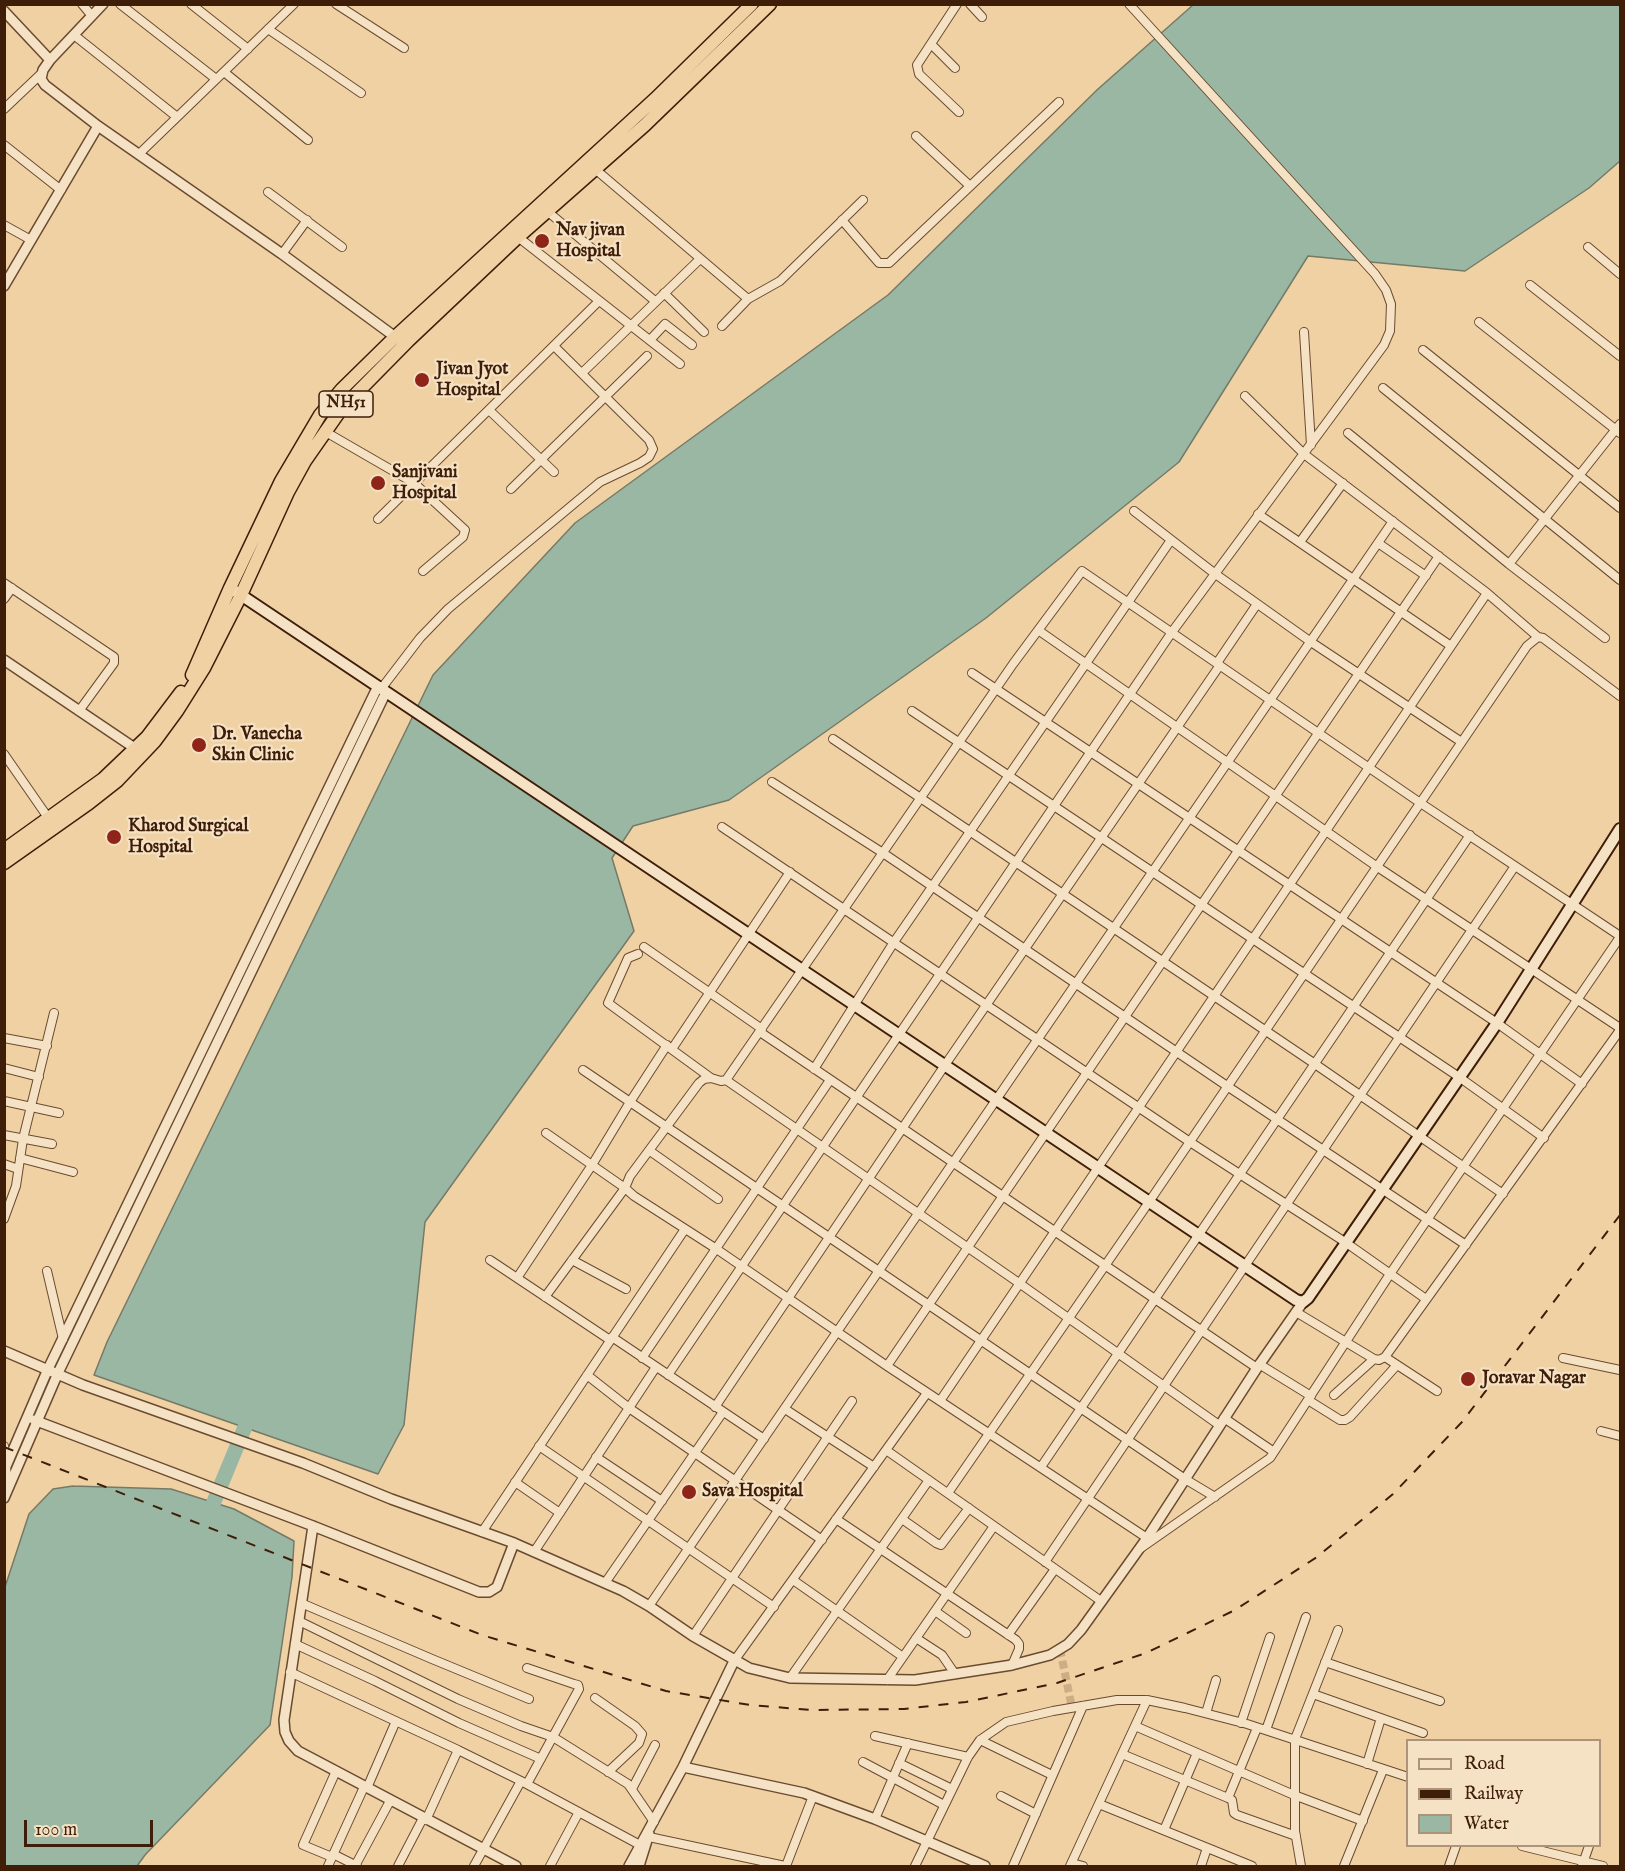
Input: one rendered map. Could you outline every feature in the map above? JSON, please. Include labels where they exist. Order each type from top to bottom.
[{"type":"highway","name":"NH51","points":[[7,843],[49,819],[139,751],[192,690],[241,595],[288,492],[324,431],[400,341],[752,4]]},
{"type":"highway","name":"NH51","points":[[4,863],[90,803],[117,781],[186,686],[281,481],[320,415],[342,389],[400,341],[645,125],[770,4]]},
{"type":"main road","points":[[230,588],[1198,1235],[1296,1300],[1303,1302],[1308,1298],[1497,1023],[1618,837]]},
{"type":"street","points":[[82,4],[92,16]]},
{"type":"street","points":[[6,103],[42,74],[50,60],[103,4]]},
{"type":"street","points":[[120,4],[216,79]]},
{"type":"street","points":[[191,4],[248,49]]},
{"type":"street","points":[[281,4],[287,11]]},
{"type":"street","points":[[139,154],[294,4]]},
{"type":"street","points":[[336,4],[404,48]]},
{"type":"street","points":[[957,4],[916,65],[917,70],[959,112]]},
{"type":"street","points":[[970,4],[982,17]]},
{"type":"street","points":[[668,1375],[1129,694],[1214,573],[1305,454],[1384,345],[1390,331],[1391,304],[1386,290],[1375,274],[1129,4]]},
{"type":"street","points":[[4,11],[50,60]]},
{"type":"street","points":[[268,29],[361,93]]},
{"type":"street","points":[[74,34],[177,117]]},
{"type":"street","points":[[931,44],[955,68]]},
{"type":"street","points":[[224,72],[308,140]]},
{"type":"street","points":[[42,74],[41,79],[50,91],[282,254],[400,341]]},
{"type":"street","points":[[842,220],[879,263],[884,264],[893,259],[1059,102]]},
{"type":"street","points":[[4,286],[98,126]]},
{"type":"street","points":[[916,136],[970,186]]},
{"type":"street","points":[[4,145],[61,189]]},
{"type":"street","points":[[595,169],[748,300]]},
{"type":"street","points":[[268,192],[342,247]]},
{"type":"street","points":[[722,326],[748,300],[780,281],[863,200]]},
{"type":"street","points":[[547,211],[655,301]]},
{"type":"street","points":[[282,254],[306,220]]},
{"type":"street","points":[[4,225],[31,240]]},
{"type":"street","points":[[518,237],[681,364]]},
{"type":"street","points":[[1588,247],[1620,274]]},
{"type":"street","points":[[582,373],[700,259]]},
{"type":"street","points":[[1530,285],[1620,356]]},
{"type":"street","points":[[664,293],[704,332]]},
{"type":"street","points":[[378,519],[599,301]]},
{"type":"street","points":[[1479,322],[1619,428],[1509,564]]},
{"type":"street","points":[[650,340],[665,324],[692,345]]},
{"type":"street","points":[[1304,332],[1311,445]]},
{"type":"street","points":[[6,1494],[142,1187],[382,689],[420,638],[448,609],[600,482],[640,464],[649,457],[653,449],[649,440],[554,346]]},
{"type":"street","points":[[1423,350],[1620,508]]},
{"type":"street","points":[[511,489],[647,356]]},
{"type":"street","points":[[1383,388],[1620,579]]},
{"type":"street","points":[[1245,396],[1305,454],[1487,593],[1538,637],[1552,644],[1620,696]]},
{"type":"street","points":[[489,410],[554,472]]},
{"type":"street","points":[[324,431],[414,483],[465,530],[463,537],[423,571]]},
{"type":"street","points":[[1348,433],[1509,564],[1605,638]]},
{"type":"street","points":[[1300,542],[1343,483]]},
{"type":"street","points":[[1134,511],[1257,604],[1460,741]]},
{"type":"street","points":[[1258,514],[1451,646]]},
{"type":"street","points":[[649,1605],[1393,521]]},
{"type":"street","points":[[814,1069],[856,1006],[894,942],[1171,540]]},
{"type":"street","points":[[1378,543],[1426,576]]},
{"type":"street","points":[[887,1366],[1439,556]]},
{"type":"street","points":[[726,1080],[996,689],[1082,571],[1620,937],[1390,1274],[1274,1452],[1263,1465],[1138,1550]]},
{"type":"street","points":[[4,583],[115,659],[79,711]]},
{"type":"street","points":[[4,600],[12,588]]},
{"type":"street","points":[[940,1401],[1487,593]]},
{"type":"street","points":[[605,1583],[695,1452],[829,1236],[1177,727],[1257,604]]},
{"type":"street","points":[[1038,630],[1376,866],[1532,968],[1620,1029],[1385,1357],[1379,1360],[1374,1359],[1296,1312]]},
{"type":"street","points":[[948,1493],[1106,1266],[1460,741],[1527,646],[1538,637]]},
{"type":"street","points":[[4,660],[139,751]]},
{"type":"street","points":[[972,673],[1497,1023],[1582,1084]]},
{"type":"street","points":[[912,711],[1459,1077],[1544,1138]]},
{"type":"street","points":[[833,739],[1265,1030],[1503,1194]]},
{"type":"street","points":[[4,754],[49,819]]},
{"type":"street","points":[[772,782],[884,853],[1176,1052],[1466,1245]]},
{"type":"street","points":[[722,827],[1190,1142],[1345,1242],[1426,1299]]},
{"type":"street","points":[[1041,1467],[1470,835]]},
{"type":"street","points":[[1045,1562],[1515,866]]},
{"type":"street","points":[[517,1278],[592,1165],[630,1102],[709,993],[790,872]]},
{"type":"street","points":[[644,947],[902,1129],[1201,1330],[1340,1420],[1350,1417],[1397,1365]]},
{"type":"street","points":[[638,954],[628,958],[608,1003],[711,1078],[726,1080],[1164,1386],[1274,1452]]},
{"type":"street","points":[[4,1219],[16,1186],[23,1139],[54,1013]]},
{"type":"street","points":[[4,1038],[47,1046]]},
{"type":"street","points":[[4,1068],[39,1077]]},
{"type":"street","points":[[584,1070],[1185,1479],[1215,1497]]},
{"type":"street","points":[[546,1297],[625,1188],[630,1176],[699,1083],[711,1078]]},
{"type":"street","points":[[642,1358],[830,1080]]},
{"type":"street","points":[[4,1101],[59,1113]]},
{"type":"street","points":[[546,1133],[634,1196],[715,1248],[837,1333],[1147,1538]]},
{"type":"street","points":[[4,1135],[52,1144]]},
{"type":"street","points":[[650,1151],[718,1199]]},
{"type":"street","points":[[20,1158],[73,1172]]},
{"type":"street","points":[[4,1164],[18,1169]]},
{"type":"street","points":[[5,1469],[48,1369],[142,1187]]},
{"type":"street","points":[[482,1532],[685,1229]]},
{"type":"street","points":[[490,1260],[764,1439]]},
{"type":"street","points":[[572,1260],[626,1288]]},
{"type":"street","points":[[47,1271],[63,1339]]},
{"type":"street","points":[[4,1351],[83,1385],[303,1463],[534,1552],[649,1605],[693,1636],[748,1668],[790,1678],[915,1680],[1012,1665],[1050,1655],[1068,1644],[1081,1630],[1147,1538],[1258,1366],[1303,1302]]},
{"type":"street","points":[[1385,1357],[1437,1391]]},
{"type":"street","points":[[1563,1358],[1620,1370]]},
{"type":"street","points":[[1334,1395],[1374,1359]]},
{"type":"street","points":[[534,1552],[656,1367]]},
{"type":"street","points":[[587,1375],[629,1408],[822,1540]]},
{"type":"street","points":[[628,1866],[683,1767],[734,1661],[927,1393]]},
{"type":"street","points":[[693,1636],[852,1401]]},
{"type":"street","points":[[785,1409],[874,1467]]},
{"type":"street","points":[[27,1416],[479,1592],[489,1592],[497,1587],[514,1544]]},
{"type":"street","points":[[1601,1431],[1620,1436]]},
{"type":"street","points":[[4,1446],[6,1494]]},
{"type":"street","points":[[539,1446],[774,1606]]},
{"type":"street","points":[[886,1450],[1101,1601]]},
{"type":"street","points":[[596,1457],[662,1501]]},
{"type":"street","points":[[790,1678],[929,1480]]},
{"type":"street","points":[[515,1482],[560,1513]]},
{"type":"street","points":[[902,1519],[941,1545],[969,1508]]},
{"type":"street","points":[[836,1519],[1019,1644],[1012,1665]]},
{"type":"street","points":[[313,1526],[284,1720],[289,1742],[298,1751],[365,1788],[516,1866]]},
{"type":"street","points":[[887,1680],[994,1526]]},
{"type":"street","points":[[1008,1635],[1055,1569]]},
{"type":"street","points":[[793,1580],[903,1657]]},
{"type":"street","points":[[302,1603],[529,1699]]},
{"type":"street","points":[[935,1611],[966,1633]]},
{"type":"street","points":[[1228,1798],[1238,1771],[1262,1729],[1306,1617]]},
{"type":"street","points":[[299,1621],[458,1699],[553,1737],[632,1789],[652,1824],[639,1866]]},
{"type":"street","points":[[1301,1866],[1296,1836],[1294,1795],[1295,1739],[1338,1630]]},
{"type":"street","points":[[1241,1723],[1270,1637]]},
{"type":"street","points":[[916,1638],[942,1655],[955,1674]]},
{"type":"street","points":[[295,1644],[459,1723],[541,1759]]},
{"type":"street","points":[[1325,1662],[1440,1701]]},
{"type":"street","points":[[474,1866],[541,1759],[578,1692],[578,1685],[527,1668]]},
{"type":"street","points":[[290,1672],[458,1750],[640,1845]]},
{"type":"street","points":[[1206,1713],[1216,1680]]},
{"type":"street","points":[[1313,1694],[1423,1733]]},
{"type":"street","points":[[595,1698],[635,1726],[642,1734],[639,1743],[608,1772]]},
{"type":"street","points":[[915,1866],[968,1756],[980,1740],[1006,1722],[1083,1706],[1117,1700],[1147,1700],[1206,1713],[1262,1729],[1406,1777]]},
{"type":"street","points":[[1083,1866],[1071,1864],[1147,1700]]},
{"type":"street","points":[[1013,1866],[1083,1706]]},
{"type":"street","points":[[1367,1764],[1381,1718]]},
{"type":"street","points":[[328,1866],[396,1721]]},
{"type":"street","points":[[1135,1726],[1294,1795],[1363,1821]]},
{"type":"street","points":[[875,1736],[968,1756]]},
{"type":"street","points":[[980,1740],[1052,1775]]},
{"type":"street","points":[[875,1819],[908,1743]]},
{"type":"street","points":[[632,1789],[655,1745]]},
{"type":"street","points":[[398,1866],[425,1819],[458,1750]]},
{"type":"street","points":[[1164,1830],[1197,1753]]},
{"type":"street","points":[[1122,1754],[1232,1800],[1234,1813],[1237,1815],[1296,1836]]},
{"type":"street","points":[[863,1762],[944,1805]]},
{"type":"street","points":[[899,1763],[952,1790]]},
{"type":"street","points":[[683,1767],[813,1796],[875,1819],[978,1865]]},
{"type":"street","points":[[1344,1866],[1383,1770]]},
{"type":"street","points":[[336,1772],[303,1845],[356,1866],[390,1801]]},
{"type":"street","points":[[649,1837],[786,1866],[813,1796]]},
{"type":"street","points":[[1001,1796],[1036,1814]]},
{"type":"street","points":[[1099,1804],[1252,1866]]},
{"type":"street","points":[[550,1866],[579,1812]]},
{"type":"street","points":[[1449,1866],[1455,1847]]},
{"type":"street","points":[[1528,1847],[1583,1864],[1604,1866]]},
{"type":"street","points":[[1583,1864],[1588,1847]]},
{"type":"street","points":[[1201,1866],[1208,1848]]},
{"type":"water","points":[[1193,5],[1620,5],[1620,161],[1589,188],[1465,271],[1308,256],[1179,462],[986,618],[729,800],[633,826],[612,858],[634,931],[425,1222],[404,1425],[378,1474],[94,1375],[107,1342],[433,675],[575,523],[888,295],[1098,89]]},
{"type":"water","points":[[73,1486],[171,1489],[234,1509],[294,1541],[292,1577],[270,1725],[137,1866],[5,1866],[5,1587],[29,1514],[53,1489]]},
{"type":"waterway","points":[[206,1521],[252,1410]]},
{"type":"tunnel","points":[[1060,1649],[1072,1708]]},
{"type":"railway","points":[[4,1447],[482,1635],[666,1691],[750,1705],[811,1710],[904,1709],[966,1702],[1057,1683],[1146,1653],[1235,1610],[1317,1557],[1393,1494],[1462,1422],[1620,1215]]},
{"type":"place","name":"Nav jivan Hospital","points":[[542,241]]},
{"type":"place","name":"Jivan Jyot Hospital","points":[[422,380]]},
{"type":"place","name":"Sanjivani Hospital","points":[[378,483]]},
{"type":"place","name":"Dr. Vanecha Skin Clinic","points":[[199,745]]},
{"type":"place","name":"Kharod Surgical Hospital","points":[[114,837]]},
{"type":"place","name":"Joravar Nagar","points":[[1468,1379]]},
{"type":"place","name":"Sava Hospital","points":[[689,1492]]}]
